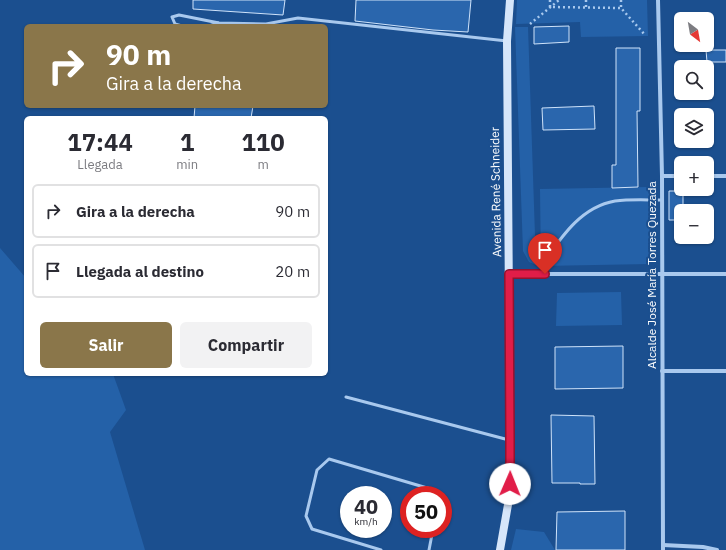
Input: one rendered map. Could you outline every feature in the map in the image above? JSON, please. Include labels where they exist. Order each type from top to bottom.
[{"type":"main road","name":"Avenida René Schneider","points":[[500,550],[509,499],[510,440],[507,41],[510,0]]},
{"type":"street","name":"Alcalde José María Torres Quezada","points":[[658,0],[662,176],[663,550]]},
{"type":"street","points":[[662,176],[674,176]]},
{"type":"street","points":[[714,176],[726,176]]},
{"type":"street","points":[[509,274],[726,274]]},
{"type":"street","points":[[662,371],[726,371]]},
{"type":"street","points":[[663,545],[703,547],[717,550]]},
{"type":"lane","points":[[175,24],[172,17],[179,15],[219,23],[266,24],[298,18],[507,41]]},
{"type":"lane","points":[[545,274],[541,266],[561,238],[579,218],[602,205],[612,202],[661,200]]},
{"type":"lane","points":[[346,397],[510,440]]},
{"type":"lane","points":[[381,550],[312,529],[306,516],[317,470],[329,459],[420,486]]},
{"type":"lane","points":[[429,550],[431,538]]},
{"type":"path","points":[[550,0],[550,7]]},
{"type":"path","points":[[530,24],[559,0]]},
{"type":"path","points":[[586,0],[586,7]]},
{"type":"path","points":[[621,0],[621,8],[645,35]]},
{"type":"path","points":[[550,7],[621,8]]},
{"type":"shaded area","points":[[517,0],[647,0],[648,36],[581,37],[580,22],[516,24]]},
{"type":"shaded area","points":[[515,27],[528,27],[536,265],[529,262],[523,251]]},
{"type":"shaded area","points":[[649,187],[650,264],[541,266],[540,189]]},
{"type":"shaded area","points":[[0,248],[24,276],[24,376],[114,376],[126,410],[110,432],[145,550],[0,550]]},
{"type":"shaded area","points":[[621,292],[622,325],[556,326],[557,293]]},
{"type":"shaded area","points":[[516,529],[544,532],[555,550],[511,550]]},
{"type":"building","points":[[193,0],[285,0],[283,15],[193,9]]},
{"type":"building","points":[[356,0],[471,0],[468,32],[433,30],[355,21]]},
{"type":"building","points":[[569,26],[569,42],[534,44],[534,27]]},
{"type":"building","points":[[616,48],[640,48],[640,111],[637,111],[638,187],[612,188],[612,165],[616,165]]},
{"type":"building","points":[[714,50],[726,50],[726,62],[714,62],[714,60],[707,60],[706,52],[714,52]]},
{"type":"building","points":[[594,106],[595,129],[543,130],[542,108]]},
{"type":"building","points":[[195,108],[253,108],[251,116],[194,116]]},
{"type":"building","points":[[669,191],[674,191],[674,196],[683,196],[683,204],[674,204],[674,220],[669,220]]},
{"type":"building","points":[[623,346],[623,388],[555,389],[555,347]]},
{"type":"building","points":[[551,415],[594,416],[595,484],[552,483]]},
{"type":"building","points":[[625,511],[625,550],[556,550],[557,512]]},
{"type":"route","points":[[510,484],[509,274],[545,274]]}]
